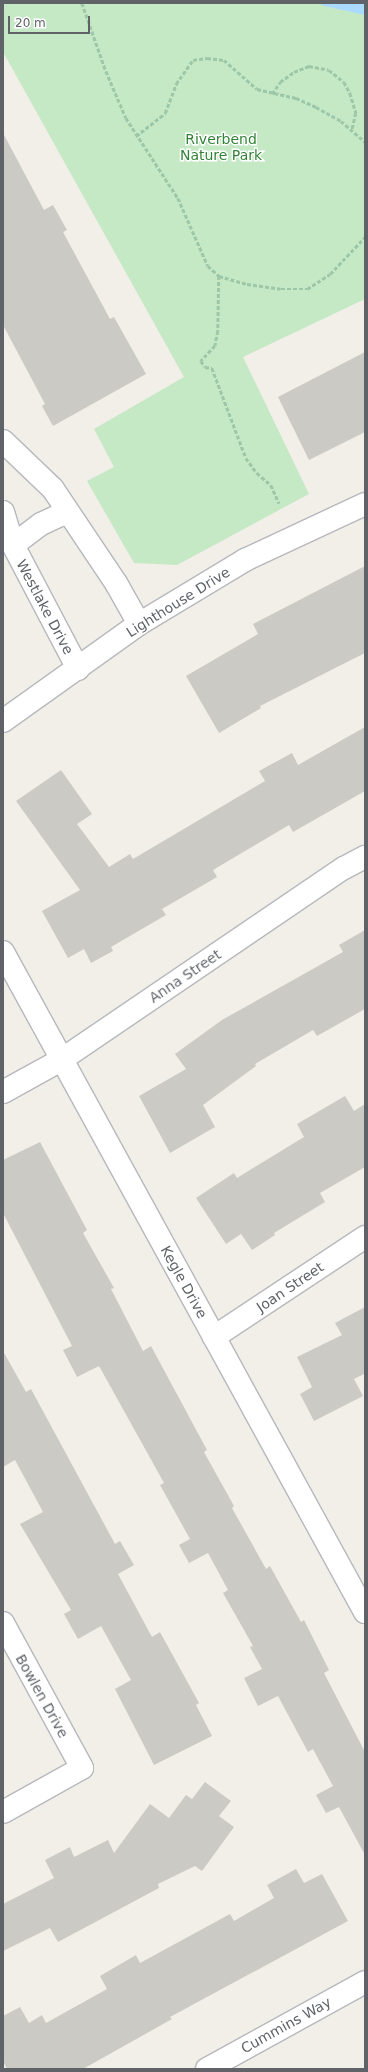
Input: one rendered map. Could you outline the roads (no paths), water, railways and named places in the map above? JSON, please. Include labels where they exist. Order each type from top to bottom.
[{"type":"street","points":[[3,441],[53,490],[116,583],[139,624]]},
{"type":"street","name":"Lighthouse Drive","points":[[3,721],[78,669],[139,624],[245,560],[365,504]]},
{"type":"street","name":"Westlake Drive","points":[[3,512],[13,545],[78,669]]},
{"type":"street","name":"Westlake Drive","points":[[13,545],[41,524],[67,512]]},
{"type":"street","name":"Anna Street","points":[[3,1092],[61,1060],[344,868],[365,857]]},
{"type":"street","name":"Kegle Drive","points":[[3,952],[365,1612]]},
{"type":"street","name":"Joan Street","points":[[214,1336],[365,1237]]},
{"type":"street","name":"Bowlen Drive","points":[[3,1624],[82,1768],[3,1812]]},
{"type":"street","name":"Cummins Way","points":[[206,2069],[365,1982]]},
{"type":"water","points":[[319,3],[365,3],[365,15],[324,6]]},
{"type":"park label","name":"Riverbend Nature Park","points":[[221,148]]}]
